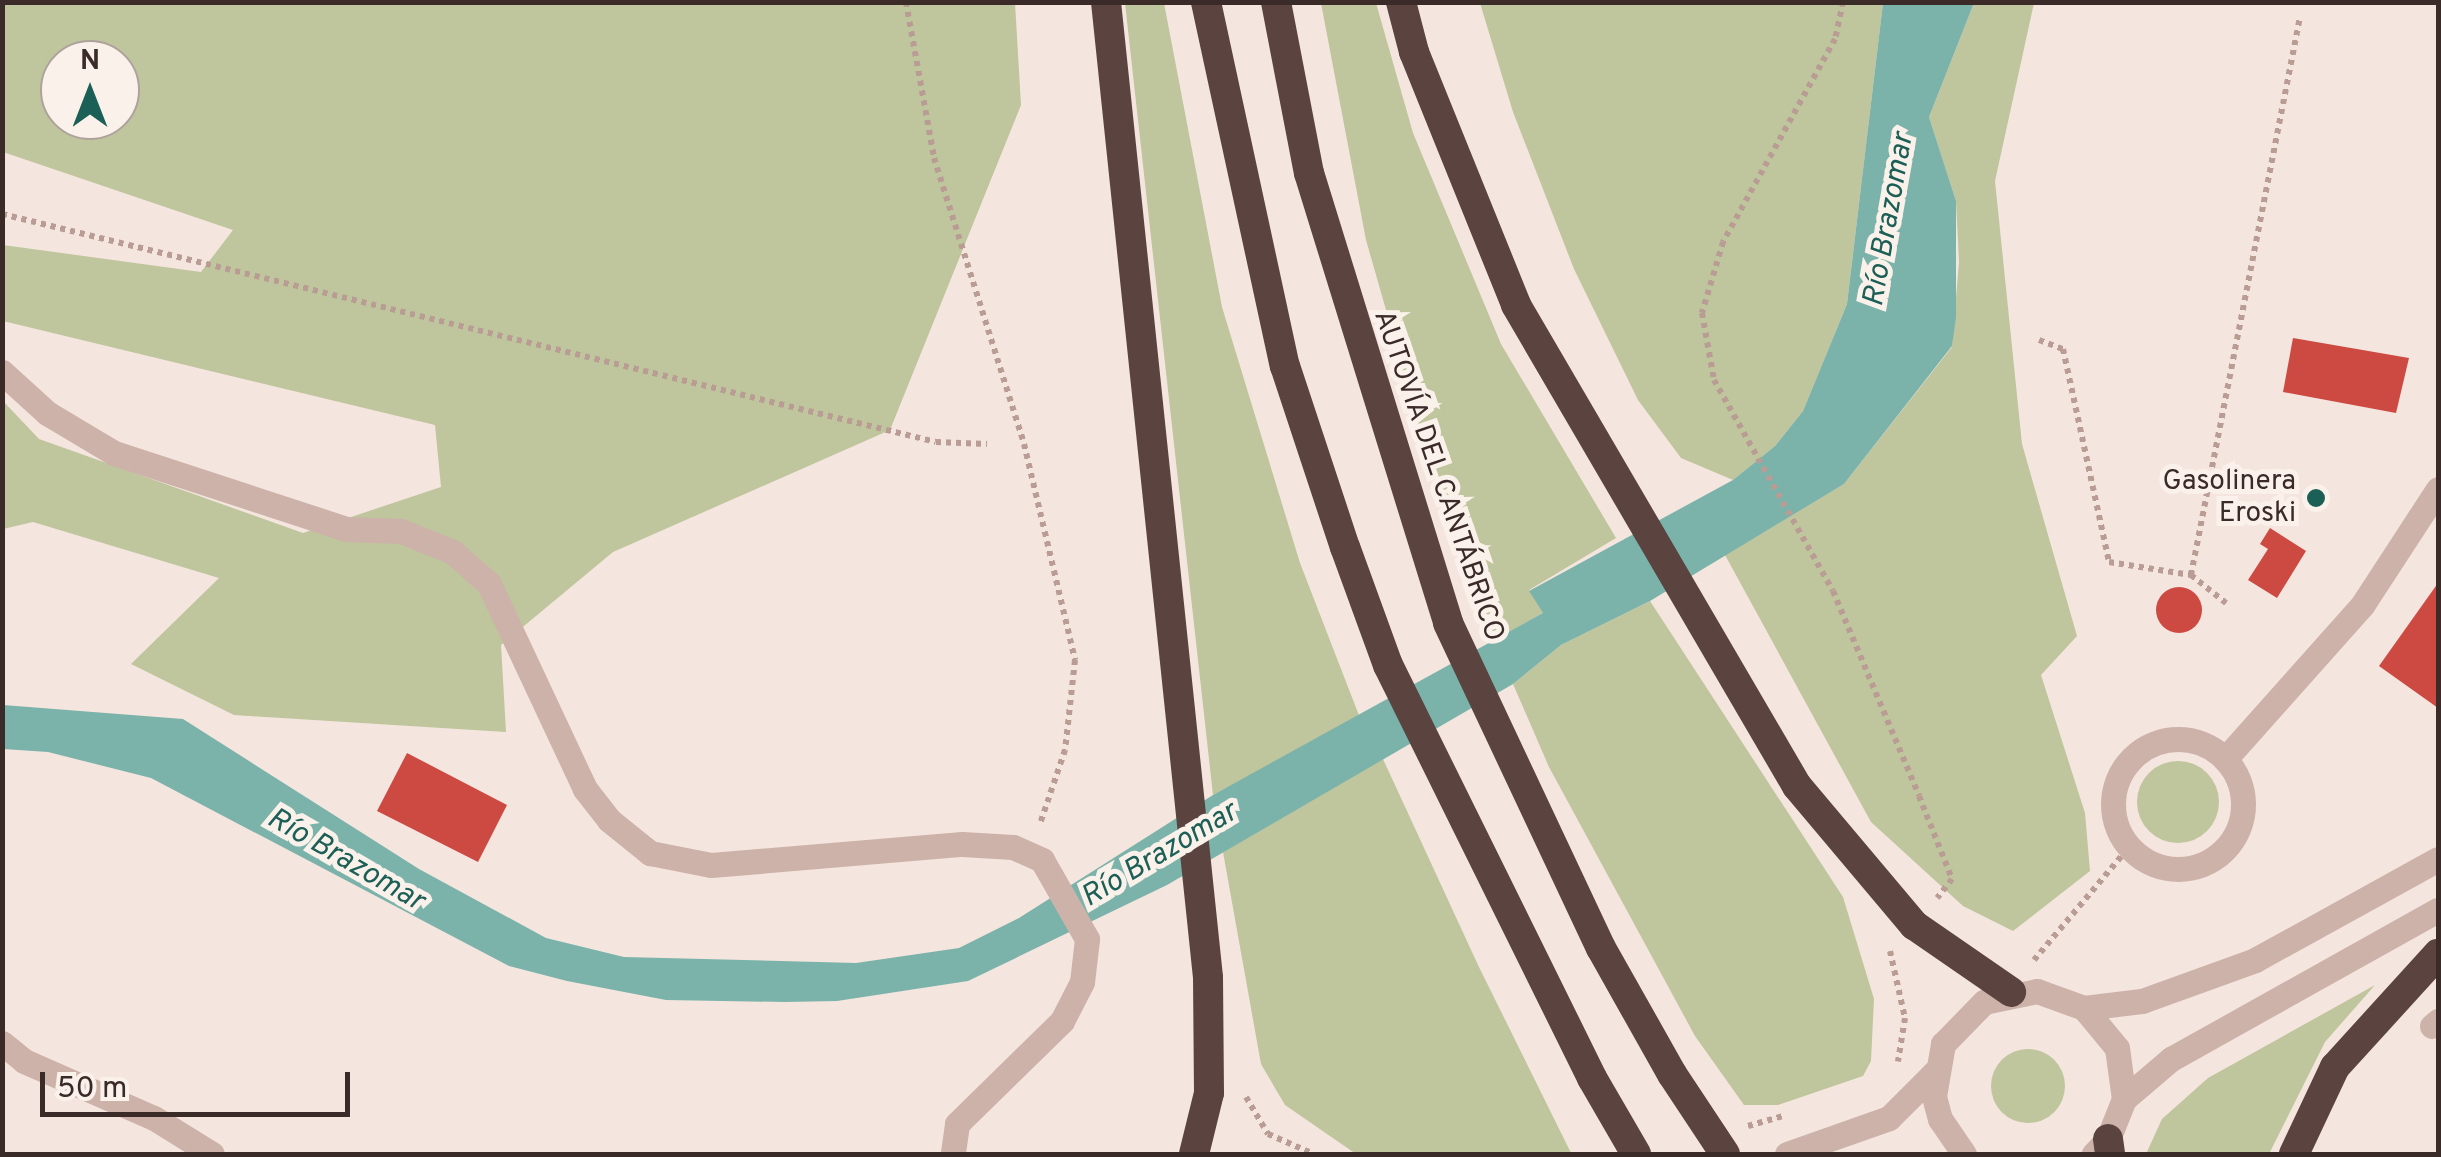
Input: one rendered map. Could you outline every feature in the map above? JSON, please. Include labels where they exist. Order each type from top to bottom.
[{"type":"highway","points":[[1106,2],[1199,889],[1209,1093],[1194,1154]]},
{"type":"highway","points":[[1206,2],[1285,366],[1388,665],[1592,1078],[1636,1154]]},
{"type":"highway","name":"AUTOVÍA DEL CANTÁBRICO","points":[[1276,2],[1314,190],[1448,623],[1601,948],[1672,1074],[1725,1154]]},
{"type":"highway","points":[[1401,2],[1414,52],[1516,305],[1680,594],[1796,786],[1914,924],[2012,992]]},
{"type":"highway","points":[[2294,1154],[2336,1066],[2438,954]]},
{"type":"street","points":[[2,372],[47,413],[114,453],[346,528],[401,531],[454,552],[489,584],[585,789],[650,854],[711,865],[962,844],[1012,846],[1036,857],[1087,939],[1082,982],[1062,1021],[957,1124],[953,1154]]},
{"type":"street","points":[[2226,758],[2363,604],[2438,489]]},
{"type":"street","points":[[2176,739],[2208,745],[2226,758],[2241,786],[2243,818],[2221,855],[2182,870],[2160,867],[2129,846],[2112,802],[2127,762],[2144,748],[2176,739]]},
{"type":"street","points":[[1787,1154],[1889,1118],[1935,1072],[1960,1020],[2012,992],[2037,991],[2084,1008],[2142,1001],[2256,960],[2438,859]]},
{"type":"street","points":[[2104,1149],[2124,1099],[2171,1059],[2438,910]]},
{"type":"street","points":[[2084,1008],[2116,1048],[2124,1099]]},
{"type":"street","points":[[2,1043],[24,1061],[154,1118],[212,1154]]},
{"type":"street","points":[[1935,1072],[1940,1119],[1964,1154]]},
{"type":"path","points":[[906,2],[934,158],[1024,444],[1075,660],[1065,750],[1036,857]]},
{"type":"path","points":[[1843,2],[1835,39],[1722,242],[1702,314],[1714,380],[1833,591],[1952,879],[1889,949],[1905,1018],[1893,1075]]},
{"type":"path","points":[[2191,576],[2300,17]]},
{"type":"path","points":[[2,214],[936,442],[987,444]]},
{"type":"path","points":[[2038,340],[2063,348],[2108,562],[2191,576],[2226,603]]},
{"type":"path","points":[[2034,960],[2129,846]]},
{"type":"path","points":[[1766,1121],[1795,1113]]},
{"type":"green space","points":[[3,3],[1015,3],[1021,105],[890,430],[613,552],[501,645],[506,732],[234,715],[131,664],[219,578],[33,522],[3,529],[3,401],[39,439],[303,533],[441,487],[435,425],[3,321],[3,245],[201,272],[233,230],[3,152]]},
{"type":"green space","points":[[1125,3],[1164,3],[1222,307],[1300,563],[1360,718],[1213,795]]},
{"type":"green space","points":[[1321,3],[1376,3],[1413,133],[1501,344],[1616,538],[1529,590],[1543,613],[1496,640],[1437,488],[1366,240]]},
{"type":"green space","points":[[1480,3],[1883,3],[1847,304],[1803,411],[1775,446],[1733,480],[1681,458],[1638,400],[1574,269],[1513,112]]},
{"type":"green space","points":[[1974,3],[2034,3],[1995,181],[2022,444],[2077,636],[2041,675],[2085,813],[2090,871],[2013,931],[1963,906],[1871,822],[1725,555],[1844,484],[1952,347],[1959,262],[1956,201],[1929,117]]},
{"type":"green space","points":[[1650,601],[1843,897],[1874,999],[1871,1061],[1863,1076],[1778,1105],[1744,1105],[1695,1036],[1549,767],[1513,684],[1561,645]]},
{"type":"green space","points":[[1383,759],[1571,1153],[1356,1154],[1285,1105],[1261,1064],[1223,852]]},
{"type":"green space","points":[[2178,761],[2207,773],[2219,802],[2207,831],[2178,843],[2149,831],[2137,802],[2149,773]]},
{"type":"green space","points":[[2375,985],[2325,1042],[2269,1154],[2146,1154],[2162,1119],[2208,1078]]},
{"type":"green space","points":[[2028,1049],[2055,1059],[2065,1086],[2055,1113],[2028,1123],[2001,1113],[1991,1086],[2001,1059]]},
{"type":"water","name":"Río Brazomar","points":[[1883,3],[1974,3],[1929,117],[1956,201],[1956,317],[1952,346],[1844,484],[1650,601],[1561,645],[1513,684],[1167,885],[968,981],[837,1001],[785,1002],[666,1000],[567,981],[509,966],[151,778],[48,752],[3,749],[3,705],[183,719],[419,869],[546,938],[624,957],[856,963],[959,948],[1019,918],[1213,795],[1543,613],[1529,591],[1733,480],[1775,446],[1803,411],[1847,304]]},
{"type":"building","points":[[2293,338],[2409,358],[2396,413],[2283,392]]},
{"type":"building","points":[[2270,528],[2306,551],[2277,598],[2248,580],[2268,549],[2260,544]]},
{"type":"building","points":[[2438,583],[2438,708],[2379,666]]},
{"type":"building","points":[[2179,587],[2196,593],[2202,610],[2196,627],[2179,633],[2162,627],[2156,610],[2162,593]]},
{"type":"building","points":[[407,753],[507,805],[478,862],[377,811]]},
{"type":"place","name":"Gasolinera Eroski","points":[[2316,498]]}]
